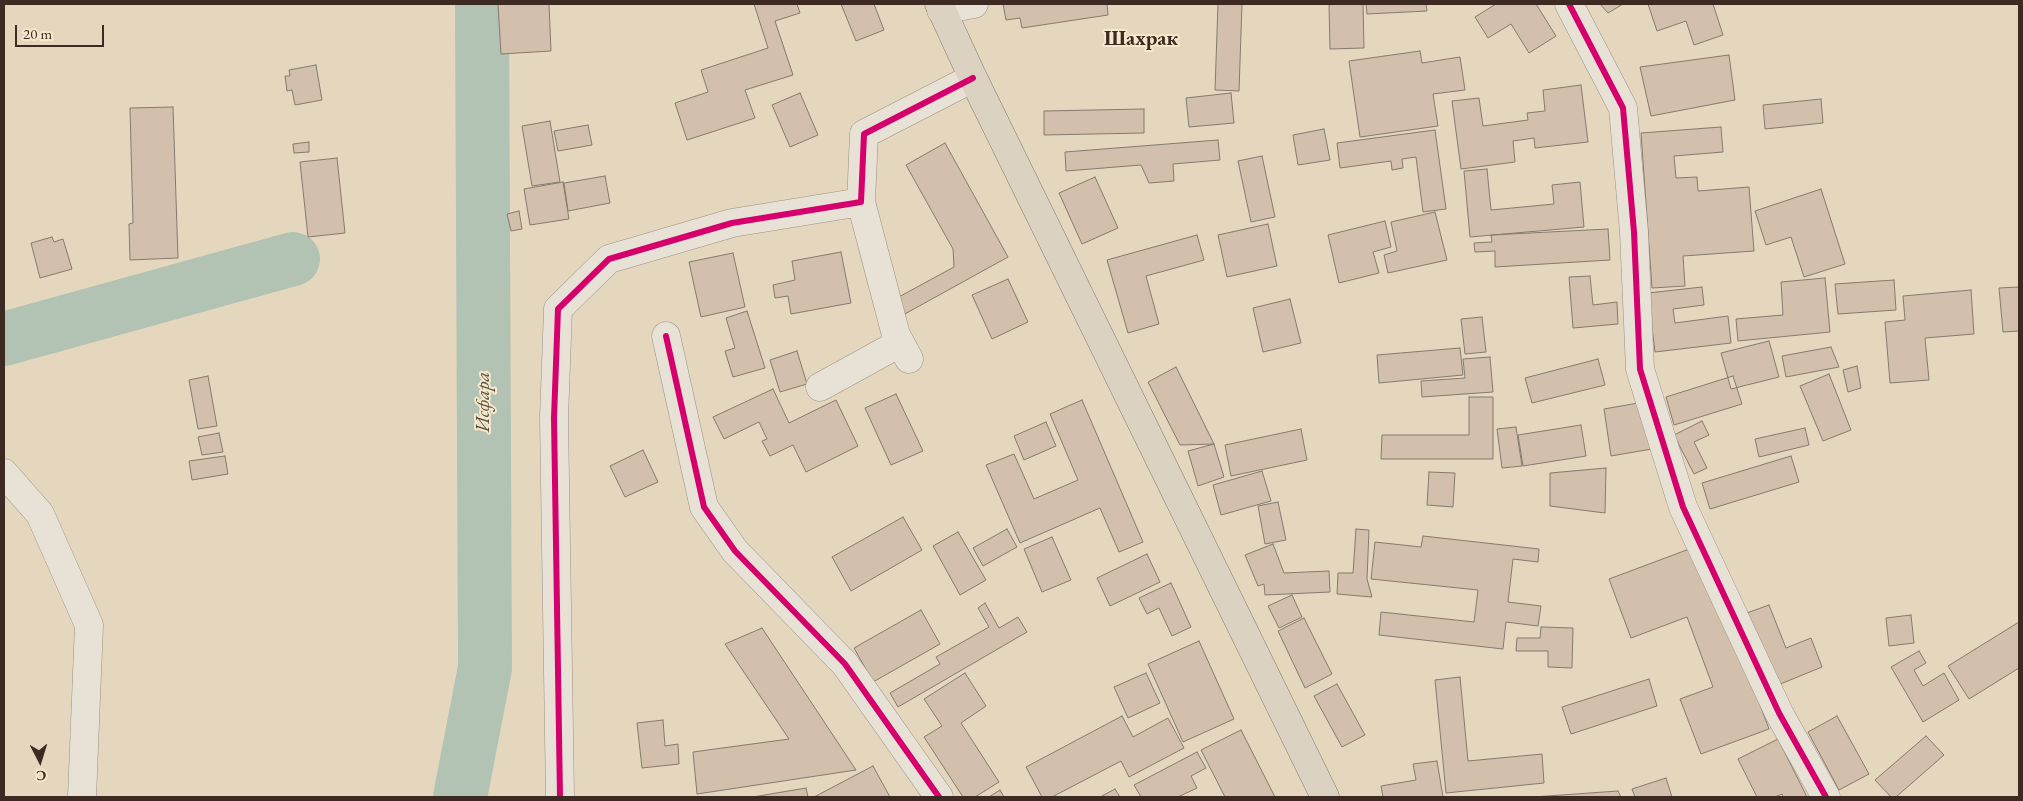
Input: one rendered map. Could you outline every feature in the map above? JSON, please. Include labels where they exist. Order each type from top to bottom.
[{"type":"main road","points":[[940,7],[1325,797]]},
{"type":"street","points":[[940,7],[974,4]]},
{"type":"street","points":[[1568,4],[1623,108],[1634,232],[1640,369],[1683,508],[1779,713],[1826,797]]},
{"type":"street","points":[[820,388],[905,351],[896,335],[861,202],[864,134],[973,78]]},
{"type":"street","points":[[560,797],[554,418],[558,309],[609,259],[732,223],[861,202]]},
{"type":"street","points":[[666,336],[704,508],[735,551],[844,664],[939,797]]},
{"type":"street","points":[[4,474],[40,514],[89,625],[82,797]]},
{"type":"building","points":[[498,4],[549,4],[551,51],[501,54]]},
{"type":"building","points":[[754,4],[797,4],[800,13],[775,21],[793,75],[745,90],[755,118],[687,140],[675,103],[708,92],[701,70],[768,48]]},
{"type":"building","points":[[841,4],[874,4],[884,30],[856,41]]},
{"type":"building","points":[[1003,4],[1107,4],[1108,15],[1022,28],[1020,18],[1006,20]]},
{"type":"building","points":[[1218,4],[1242,4],[1239,91],[1215,90]]},
{"type":"building","points":[[1329,4],[1363,4],[1364,48],[1330,49]]},
{"type":"building","points":[[1366,4],[1426,4],[1427,11],[1367,14]]},
{"type":"building","points":[[1496,4],[1536,4],[1556,36],[1529,53],[1511,24],[1488,38],[1475,17]]},
{"type":"building","points":[[1600,4],[1623,4],[1608,13]]},
{"type":"building","points":[[1648,4],[1713,4],[1723,35],[1694,45],[1686,21],[1657,31]]},
{"type":"building","points":[[1420,51],[1422,63],[1460,57],[1465,90],[1433,94],[1438,126],[1360,137],[1349,61]]},
{"type":"building","points":[[1729,55],[1735,100],[1651,116],[1640,67]]},
{"type":"building","points":[[316,65],[322,100],[295,105],[292,90],[287,91],[285,76],[290,76],[289,70]]},
{"type":"building","points":[[1581,85],[1588,142],[1535,148],[1534,138],[1513,141],[1515,162],[1461,169],[1452,101],[1479,98],[1483,126],[1528,120],[1527,113],[1545,111],[1543,90]]},
{"type":"building","points":[[800,93],[818,135],[790,147],[772,105]]},
{"type":"building","points":[[1231,93],[1234,123],[1189,127],[1186,98]]},
{"type":"building","points":[[1821,99],[1823,123],[1765,129],[1763,105]]},
{"type":"building","points":[[173,107],[178,258],[130,260],[129,224],[133,223],[130,108]]},
{"type":"building","points":[[1144,109],[1144,133],[1044,135],[1044,111]]},
{"type":"building","points":[[550,121],[560,182],[532,186],[522,126]]},
{"type":"building","points":[[588,125],[592,145],[558,151],[554,131]]},
{"type":"building","points":[[1721,127],[1723,152],[1674,156],[1676,178],[1697,177],[1698,191],[1749,187],[1754,251],[1683,256],[1685,286],[1652,288],[1641,133]]},
{"type":"building","points":[[1324,129],[1330,160],[1298,165],[1293,135]]},
{"type":"building","points":[[1435,130],[1446,209],[1423,212],[1416,157],[1402,159],[1403,168],[1392,170],[1391,161],[1340,168],[1337,143]]},
{"type":"building","points":[[1218,140],[1220,160],[1173,164],[1174,181],[1149,183],[1141,165],[1066,171],[1065,152]]},
{"type":"building","points":[[309,142],[309,152],[294,153],[293,144]]},
{"type":"building","points":[[945,143],[1008,257],[903,315],[895,299],[954,267],[953,249],[906,165]]},
{"type":"building","points":[[1262,156],[1275,217],[1251,222],[1238,161]]},
{"type":"building","points":[[337,158],[345,233],[308,237],[300,162]]},
{"type":"building","points":[[1487,169],[1491,210],[1554,204],[1552,185],[1580,182],[1584,227],[1470,237],[1464,171]]},
{"type":"building","points":[[605,176],[610,203],[568,211],[564,183]]},
{"type":"building","points":[[1095,177],[1118,228],[1082,244],[1059,193]]},
{"type":"building","points":[[563,182],[569,219],[530,225],[524,189]]},
{"type":"building","points":[[1821,189],[1845,264],[1804,277],[1791,237],[1766,245],[1755,211]]},
{"type":"building","points":[[519,211],[522,229],[511,231],[507,214]]},
{"type":"building","points":[[1435,212],[1447,260],[1388,273],[1384,255],[1397,251],[1391,222]]},
{"type":"building","points":[[1385,221],[1391,247],[1373,252],[1379,273],[1339,283],[1328,235]]},
{"type":"building","points":[[1268,224],[1277,266],[1227,277],[1218,235]]},
{"type":"building","points":[[1608,229],[1610,260],[1495,267],[1495,251],[1475,252],[1474,243],[1492,242],[1491,235]]},
{"type":"building","points":[[1197,235],[1204,260],[1146,276],[1159,324],[1128,333],[1107,260]]},
{"type":"building","points":[[52,237],[54,242],[63,239],[72,269],[40,278],[31,243]]},
{"type":"building","points":[[841,252],[851,303],[791,314],[788,296],[775,298],[773,285],[795,280],[792,261]]},
{"type":"building","points":[[733,253],[745,307],[701,317],[689,262]]},
{"type":"building","points":[[1590,276],[1593,305],[1617,302],[1618,324],[1573,328],[1569,277]]},
{"type":"building","points":[[1825,278],[1830,332],[1738,341],[1736,319],[1783,315],[1781,282]]},
{"type":"building","points":[[1008,279],[1028,322],[992,339],[972,295]]},
{"type":"building","points":[[1894,280],[1896,310],[1838,314],[1835,284]]},
{"type":"building","points":[[1702,287],[1704,305],[1673,309],[1675,323],[1728,316],[1731,343],[1655,352],[1648,293]]},
{"type":"building","points":[[2019,287],[2019,331],[2003,332],[1999,288]]},
{"type":"building","points":[[1971,290],[1974,334],[1925,338],[1929,380],[1890,383],[1885,322],[1905,320],[1903,296]]},
{"type":"building","points":[[1290,299],[1301,343],[1263,352],[1253,308]]},
{"type":"building","points":[[747,311],[765,368],[733,377],[725,351],[735,348],[726,318]]},
{"type":"building","points":[[1482,317],[1486,352],[1465,354],[1461,319]]},
{"type":"building","points":[[1769,341],[1779,377],[1731,389],[1721,353]]},
{"type":"building","points":[[1831,347],[1839,367],[1786,377],[1782,356]]},
{"type":"building","points":[[1460,348],[1463,375],[1379,383],[1377,355]]},
{"type":"building","points":[[797,351],[807,384],[780,392],[770,360]]},
{"type":"building","points":[[1490,357],[1493,392],[1422,397],[1421,381],[1465,378],[1463,359]]},
{"type":"building","points":[[1598,359],[1605,385],[1532,403],[1525,378]]},
{"type":"building","points":[[1857,366],[1861,388],[1848,392],[1843,370]]},
{"type":"building","points":[[1176,367],[1214,444],[1180,445],[1148,382]]},
{"type":"building","points":[[1829,374],[1851,430],[1823,441],[1800,386]]},
{"type":"building","points":[[208,376],[217,426],[198,429],[189,380]]},
{"type":"building","points":[[1733,376],[1742,404],[1674,425],[1666,397]]},
{"type":"building","points":[[773,389],[789,423],[836,400],[858,446],[806,472],[793,445],[770,456],[762,441],[767,439],[759,422],[724,439],[713,417]]},
{"type":"building","points":[[896,394],[923,451],[891,465],[865,408]]},
{"type":"building","points":[[1469,397],[1493,397],[1493,459],[1381,459],[1382,435],[1469,435]]},
{"type":"building","points":[[1082,400],[1143,542],[1119,552],[1100,508],[1020,543],[986,465],[1014,454],[1034,499],[1078,480],[1050,414]]},
{"type":"building","points":[[1644,402],[1652,449],[1611,456],[1604,409]]},
{"type":"building","points":[[1702,421],[1709,435],[1694,442],[1707,468],[1694,474],[1674,435]]},
{"type":"building","points":[[1046,422],[1056,446],[1024,460],[1014,436]]},
{"type":"building","points":[[1581,425],[1586,456],[1523,466],[1518,435]]},
{"type":"building","points":[[1516,427],[1522,466],[1502,468],[1497,429]]},
{"type":"building","points":[[1805,428],[1809,445],[1759,457],[1755,439]]},
{"type":"building","points":[[1301,429],[1307,460],[1231,476],[1225,445]]},
{"type":"building","points":[[219,433],[223,452],[202,455],[198,437]]},
{"type":"building","points":[[1214,444],[1224,477],[1198,486],[1188,451]]},
{"type":"building","points":[[643,450],[658,482],[625,497],[610,466]]},
{"type":"building","points":[[225,456],[228,474],[192,480],[189,461]]},
{"type":"building","points":[[1791,456],[1799,482],[1710,509],[1702,483]]},
{"type":"building","points":[[1606,468],[1605,513],[1550,506],[1550,473]]},
{"type":"building","points":[[1262,471],[1271,501],[1221,515],[1213,485]]},
{"type":"building","points":[[1429,472],[1455,473],[1453,507],[1427,505]]},
{"type":"building","points":[[1278,502],[1286,540],[1265,544],[1258,506]]},
{"type":"building","points":[[903,517],[922,550],[851,591],[832,557]]},
{"type":"building","points":[[1007,529],[1017,547],[983,566],[973,548]]},
{"type":"building","points":[[1356,529],[1369,530],[1367,579],[1372,597],[1337,594],[1338,573],[1353,573]]},
{"type":"building","points":[[958,532],[986,580],[960,595],[933,546]]},
{"type":"building","points":[[1423,536],[1539,549],[1538,562],[1513,559],[1508,602],[1541,606],[1538,626],[1506,622],[1503,649],[1379,635],[1381,612],[1474,622],[1478,590],[1371,579],[1375,542],[1421,547]]},
{"type":"building","points":[[1052,537],[1071,580],[1042,592],[1024,549]]},
{"type":"building","points":[[1273,544],[1284,573],[1329,571],[1330,592],[1265,595],[1264,584],[1258,586],[1245,555]]},
{"type":"building","points":[[1700,545],[1769,729],[1701,754],[1680,699],[1713,687],[1687,617],[1631,638],[1609,579]]},
{"type":"building","points":[[1147,554],[1160,582],[1110,606],[1097,578]]},
{"type":"building","points":[[1171,583],[1191,627],[1172,636],[1159,608],[1147,614],[1139,598]]},
{"type":"building","points":[[1292,595],[1302,617],[1279,628],[1268,606]]},
{"type":"building","points":[[985,603],[999,628],[1018,617],[1027,632],[898,707],[890,693],[940,664],[936,657],[989,627],[978,608]]},
{"type":"building","points":[[1769,605],[1786,648],[1811,638],[1822,667],[1773,687],[1744,614]]},
{"type":"building","points":[[921,610],[940,644],[873,682],[854,648]]},
{"type":"building","points":[[1911,615],[1914,643],[1889,646],[1886,618]]},
{"type":"building","points":[[1304,618],[1332,674],[1305,688],[1278,631]]},
{"type":"building","points":[[2019,622],[2019,668],[1969,699],[1948,666]]},
{"type":"building","points":[[1541,627],[1573,628],[1572,668],[1548,667],[1548,651],[1516,651],[1517,638],[1540,638]]},
{"type":"building","points":[[762,628],[856,770],[697,794],[693,752],[789,739],[725,644]]},
{"type":"building","points":[[1199,641],[1234,719],[1183,742],[1148,664]]},
{"type":"building","points":[[1919,651],[1926,663],[1914,670],[1923,686],[1944,673],[1959,700],[1923,722],[1891,667]]},
{"type":"building","points":[[965,673],[986,706],[961,723],[999,782],[975,797],[963,797],[924,737],[942,726],[924,699]]},
{"type":"building","points":[[1146,673],[1160,703],[1128,718],[1114,687]]},
{"type":"building","points":[[1460,677],[1468,761],[1542,754],[1544,783],[1446,793],[1435,680]]},
{"type":"building","points":[[1649,679],[1657,706],[1571,734],[1562,707]]},
{"type":"building","points":[[1337,684],[1365,735],[1342,747],[1314,696]]},
{"type":"building","points":[[1122,716],[1133,737],[1168,718],[1184,748],[1129,777],[1121,761],[1052,797],[1042,797],[1026,767]]},
{"type":"building","points":[[1837,716],[1869,774],[1839,790],[1808,732]]},
{"type":"building","points":[[663,720],[665,746],[678,744],[679,764],[642,768],[637,723]]},
{"type":"building","points":[[1241,730],[1275,797],[1225,797],[1201,750]]},
{"type":"building","points":[[1926,736],[1944,755],[1896,797],[1891,797],[1875,780]]},
{"type":"building","points":[[1778,739],[1807,797],[1783,797],[1782,794],[1775,797],[1757,797],[1738,759]]},
{"type":"building","points":[[1197,752],[1206,768],[1191,776],[1197,788],[1178,797],[1141,797],[1134,785]]},
{"type":"building","points":[[1437,761],[1443,797],[1383,797],[1381,786],[1416,780],[1413,764]]},
{"type":"building","points":[[873,766],[890,797],[814,797]]},
{"type":"building","points":[[1666,778],[1672,797],[1635,797],[1632,789]]},
{"type":"building","points":[[806,788],[808,797],[753,797]]},
{"type":"building","points":[[1115,789],[1120,797],[1100,797]]},
{"type":"building","points":[[1000,790],[1004,797],[989,797]]},
{"type":"building","points":[[1618,791],[1621,797],[1533,797]]},
{"type":"waterway","name":"Исфара","points":[[460,797],[485,668],[482,4]]},
{"type":"waterway","points":[[4,339],[293,259]]},
{"type":"cycle path","points":[[1569,4],[1623,108],[1634,232],[1640,369],[1683,507],[1779,713],[1826,797]]},
{"type":"cycle path","points":[[560,797],[554,418],[558,309],[609,259],[732,223],[861,202],[864,134],[973,78]]},
{"type":"cycle path","points":[[666,336],[704,507],[735,551],[845,664],[939,797]]},
{"type":"district","name":"Шахрак","points":[[1141,39]]}]
